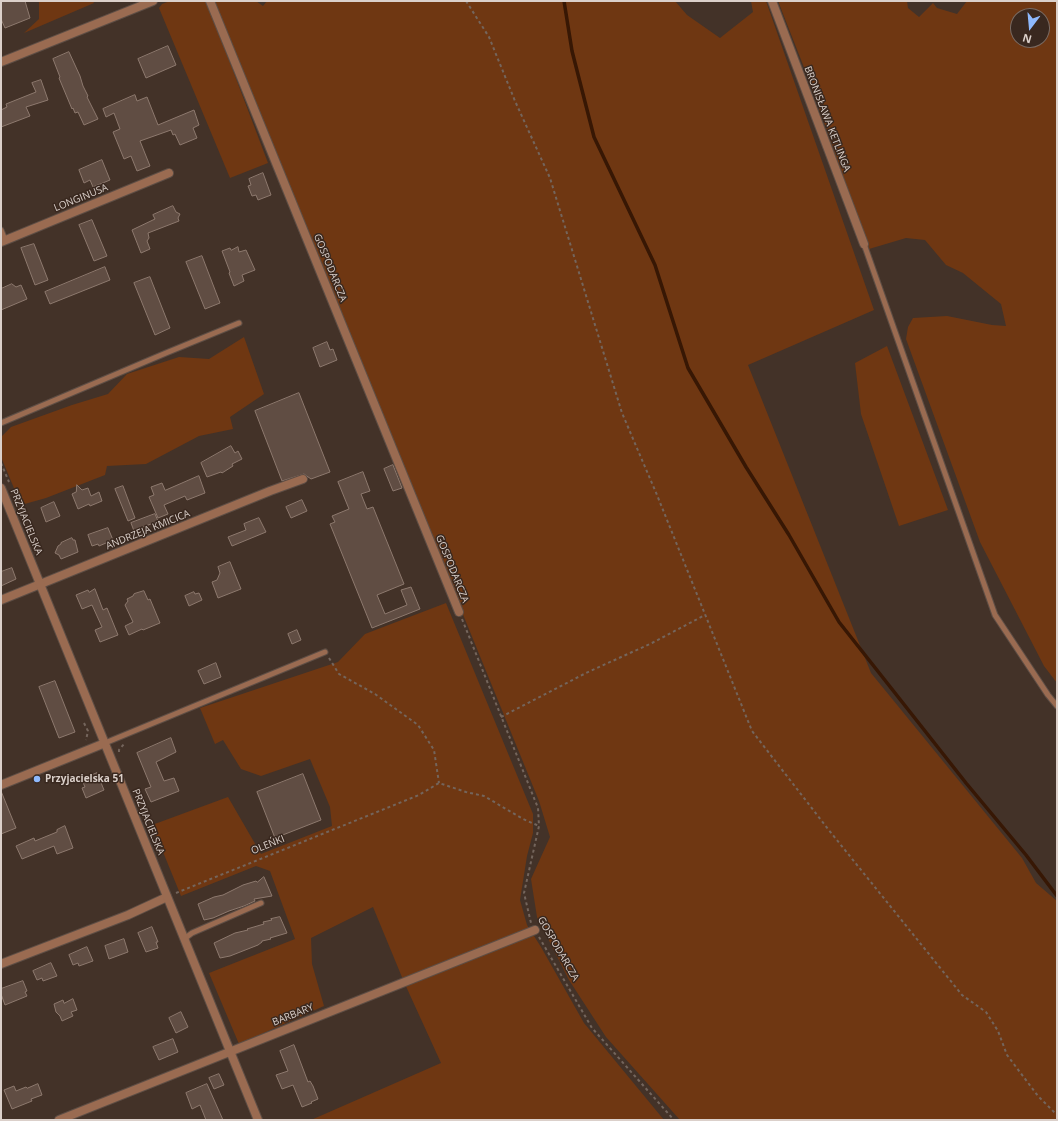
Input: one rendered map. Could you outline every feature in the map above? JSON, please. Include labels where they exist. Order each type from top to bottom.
[{"type":"street","points":[[1,62],[153,1]]},
{"type":"street","name":"GOSPODARCZA","points":[[210,1],[459,612]]},
{"type":"street","name":"BRONISŁAWA KETLINGA","points":[[772,1],[864,244]]},
{"type":"street","name":"LONGINUSA","points":[[3,241],[168,173]]},
{"type":"street","name":"ANDRZEJA KMICICA","points":[[1,600],[303,479]]},
{"type":"street","name":"PRZYJACIELSKA","points":[[1,488],[258,1120]]},
{"type":"street","points":[[1,785],[105,743]]},
{"type":"street","points":[[1,964],[128,915],[167,897]]},
{"type":"street","name":"BARBARY","points":[[59,1120],[535,930]]},
{"type":"lane","points":[[1,230],[3,241]]},
{"type":"lane","points":[[864,244],[995,615],[1048,695],[1057,706]]},
{"type":"lane","points":[[1,423],[166,352],[239,323]]},
{"type":"lane","points":[[105,743],[326,652]]},
{"type":"lane","points":[[184,939],[261,903]]},
{"type":"path","points":[[466,1],[490,38],[515,102],[550,178],[622,413],[657,495],[752,731],[828,829],[962,994],[986,1012],[998,1031],[1007,1055],[1038,1096],[1057,1115]]},
{"type":"path","name":"GOSPODARCZA","points":[[459,612],[538,808],[539,826],[524,893],[529,920],[592,1028],[674,1120]]},
{"type":"path","points":[[501,718],[586,673],[652,643],[705,615]]},
{"type":"path","points":[[326,652],[339,674],[375,694],[418,725],[434,750],[439,783],[484,796],[523,819],[539,826]]},
{"type":"path","name":"OLEŃKI","points":[[167,897],[419,795],[439,783]]},
{"type":"shaded area","points":[[39,1],[93,1],[94,3],[24,33],[39,19]]},
{"type":"shaded area","points":[[170,1],[207,2],[268,163],[230,178],[159,8],[162,4]]},
{"type":"shaded area","points":[[213,1],[256,1],[263,6],[267,1],[675,1],[687,15],[720,38],[753,12],[751,1],[766,1],[874,310],[748,365],[871,673],[1022,858],[1036,883],[1057,901],[1057,1120],[680,1120],[606,1037],[569,980],[537,917],[531,879],[550,837],[539,801]]},
{"type":"shaded area","points":[[778,1],[907,1],[908,8],[919,17],[933,3],[937,8],[957,14],[967,1],[1057,1],[1057,683],[1044,666],[980,542],[906,339],[908,327],[913,318],[947,316],[992,325],[1006,326],[1001,304],[963,273],[946,265],[925,240],[906,238],[869,249],[809,80]]},
{"type":"shaded area","points":[[244,337],[264,394],[230,417],[233,429],[199,436],[146,464],[107,466],[105,475],[46,498],[21,505],[1,457],[1,437],[11,427],[108,394],[127,374],[179,357],[209,359]]},
{"type":"shaded area","points":[[887,346],[948,510],[899,526],[861,414],[855,363]]},
{"type":"shaded area","points":[[446,603],[533,814],[533,833],[527,856],[520,900],[527,925],[584,1023],[664,1120],[311,1120],[441,1063],[404,982],[373,907],[311,938],[312,964],[324,1006],[239,1044],[209,973],[295,939],[270,871],[256,866],[181,896],[152,825],[228,797],[261,854],[332,826],[330,807],[310,759],[261,776],[241,769],[223,740],[215,744],[200,708],[338,662],[365,634]]},
{"type":"building","points":[[1,1],[25,1],[30,18],[5,28],[1,19]]},
{"type":"building","points":[[168,46],[176,65],[146,78],[138,59]]},
{"type":"building","points":[[69,52],[88,96],[87,97],[98,119],[84,125],[78,112],[75,113],[73,108],[72,109],[53,59]]},
{"type":"building","points":[[41,80],[48,100],[26,107],[30,116],[1,127],[1,110],[7,107],[6,104],[36,92],[32,83]]},
{"type":"building","points":[[135,95],[137,101],[147,97],[158,125],[194,110],[199,125],[193,128],[197,138],[180,145],[175,134],[173,135],[171,130],[140,141],[150,166],[137,171],[131,156],[124,159],[113,132],[120,129],[114,113],[106,117],[103,109]]},
{"type":"building","points":[[102,160],[110,180],[93,187],[90,180],[84,183],[79,170]]},
{"type":"building","points":[[263,173],[271,195],[258,200],[256,195],[252,196],[248,186],[251,185],[249,179]]},
{"type":"building","points":[[173,206],[176,212],[180,214],[178,218],[179,221],[148,233],[149,238],[147,241],[150,249],[141,253],[132,230],[155,219],[153,215]]},
{"type":"building","points":[[92,220],[107,256],[94,261],[79,225]]},
{"type":"building","points":[[34,244],[48,280],[35,285],[21,248]]},
{"type":"building","points":[[238,247],[239,252],[246,250],[255,270],[242,275],[244,281],[234,286],[222,251],[230,248],[231,250]]},
{"type":"building","points":[[202,256],[220,303],[205,309],[186,262]]},
{"type":"building","points":[[105,267],[110,280],[50,304],[45,292]]},
{"type":"building","points":[[150,277],[170,328],[155,335],[134,283]]},
{"type":"building","points":[[12,284],[16,287],[21,285],[27,299],[1,310],[1,289]]},
{"type":"building","points":[[327,342],[330,350],[333,349],[337,360],[320,367],[313,348]]},
{"type":"building","points":[[299,393],[330,472],[311,479],[304,474],[282,481],[255,411]]},
{"type":"building","points":[[231,446],[235,453],[238,451],[242,459],[232,464],[233,466],[222,473],[221,472],[207,477],[201,463]]},
{"type":"building","points":[[393,465],[402,488],[393,491],[384,469]]},
{"type":"building","points":[[363,472],[370,491],[361,494],[367,509],[373,507],[404,584],[377,595],[385,614],[407,605],[401,590],[411,587],[420,609],[372,628],[330,524],[335,522],[332,516],[349,509],[338,482]]},
{"type":"building","points":[[199,476],[205,493],[187,500],[185,496],[164,505],[168,514],[158,518],[149,497],[154,495],[151,487],[162,483],[165,490]]},
{"type":"building","points":[[77,485],[82,490],[88,488],[91,496],[99,492],[102,501],[90,506],[89,504],[78,509],[72,494],[76,492]]},
{"type":"building","points":[[123,486],[135,518],[128,521],[115,489]]},
{"type":"building","points":[[302,500],[307,511],[291,518],[286,507]]},
{"type":"building","points":[[54,502],[60,516],[46,522],[41,508]]},
{"type":"building","points":[[155,514],[158,521],[134,531],[131,523]]},
{"type":"building","points":[[259,518],[266,532],[232,546],[228,537],[246,530],[244,524]]},
{"type":"building","points":[[108,528],[113,540],[99,546],[98,544],[92,546],[88,535]]},
{"type":"building","points":[[72,538],[75,540],[78,552],[61,559],[59,555],[55,553],[58,546]]},
{"type":"building","points":[[230,562],[241,589],[218,598],[212,582],[217,580],[220,573],[218,567]]},
{"type":"building","points":[[12,568],[16,579],[1,586],[1,572]]},
{"type":"building","points":[[95,589],[103,610],[107,608],[118,635],[100,642],[95,630],[102,627],[92,605],[82,609],[76,595]]},
{"type":"building","points":[[144,591],[148,600],[150,599],[160,623],[129,635],[125,626],[133,622],[125,605],[128,601],[127,599],[134,594]]},
{"type":"building","points":[[194,592],[195,594],[199,593],[202,600],[189,606],[185,596]]},
{"type":"building","points":[[297,630],[301,640],[292,644],[288,634]]},
{"type":"building","points":[[216,663],[221,677],[204,684],[198,671]]},
{"type":"building","points":[[55,681],[75,732],[59,738],[39,687]]},
{"type":"building","points":[[171,738],[176,752],[156,762],[164,781],[174,778],[179,791],[151,802],[145,789],[151,787],[137,753]]},
{"type":"building","points":[[97,773],[104,790],[86,798],[82,788],[85,787],[82,780]]},
{"type":"building","points":[[303,774],[321,820],[275,838],[257,792]]},
{"type":"building","points":[[1,791],[16,828],[1,834]]},
{"type":"building","points":[[65,826],[73,848],[57,854],[54,846],[22,859],[16,846],[34,838],[35,841],[57,832],[57,830]]},
{"type":"building","points":[[264,877],[272,896],[254,899],[255,901],[244,906],[204,920],[198,904],[223,895],[243,885],[257,882]]},
{"type":"building","points":[[280,917],[287,933],[262,941],[258,945],[230,956],[220,958],[214,943],[235,933],[248,930],[247,929],[264,924],[263,922]]},
{"type":"building","points":[[152,927],[158,942],[156,942],[158,948],[146,952],[138,933]]},
{"type":"building","points":[[124,939],[128,952],[109,959],[105,946]]},
{"type":"building","points":[[87,947],[93,961],[79,966],[78,963],[73,965],[69,955]]},
{"type":"building","points":[[51,963],[57,976],[43,981],[42,978],[37,980],[33,971]]},
{"type":"building","points":[[23,981],[27,991],[25,992],[27,996],[5,1005],[1,994],[1,989]]},
{"type":"building","points":[[73,999],[77,1010],[71,1012],[73,1016],[62,1021],[56,1012],[54,1004],[63,1000],[64,1003]]},
{"type":"building","points":[[181,1012],[188,1027],[176,1033],[169,1018]]},
{"type":"building","points":[[173,1039],[178,1052],[159,1060],[153,1047]]},
{"type":"building","points":[[294,1045],[308,1082],[310,1081],[313,1086],[318,1099],[302,1107],[293,1085],[282,1089],[276,1075],[288,1071],[280,1051]]},
{"type":"building","points":[[219,1074],[224,1085],[214,1089],[209,1078]]},
{"type":"building","points":[[38,1084],[42,1095],[31,1099],[32,1101],[12,1109],[4,1090],[14,1086],[16,1091]]},
{"type":"building","points":[[207,1084],[223,1120],[206,1120],[200,1105],[192,1109],[186,1093]]},
{"type":"waterway","points":[[564,1],[572,51],[594,137],[655,265],[688,368],[746,467],[789,535],[839,622],[966,783],[1026,855],[1057,896]]},
{"type":"place","name":"Przyjacielska 51","points":[[37,779]]}]
